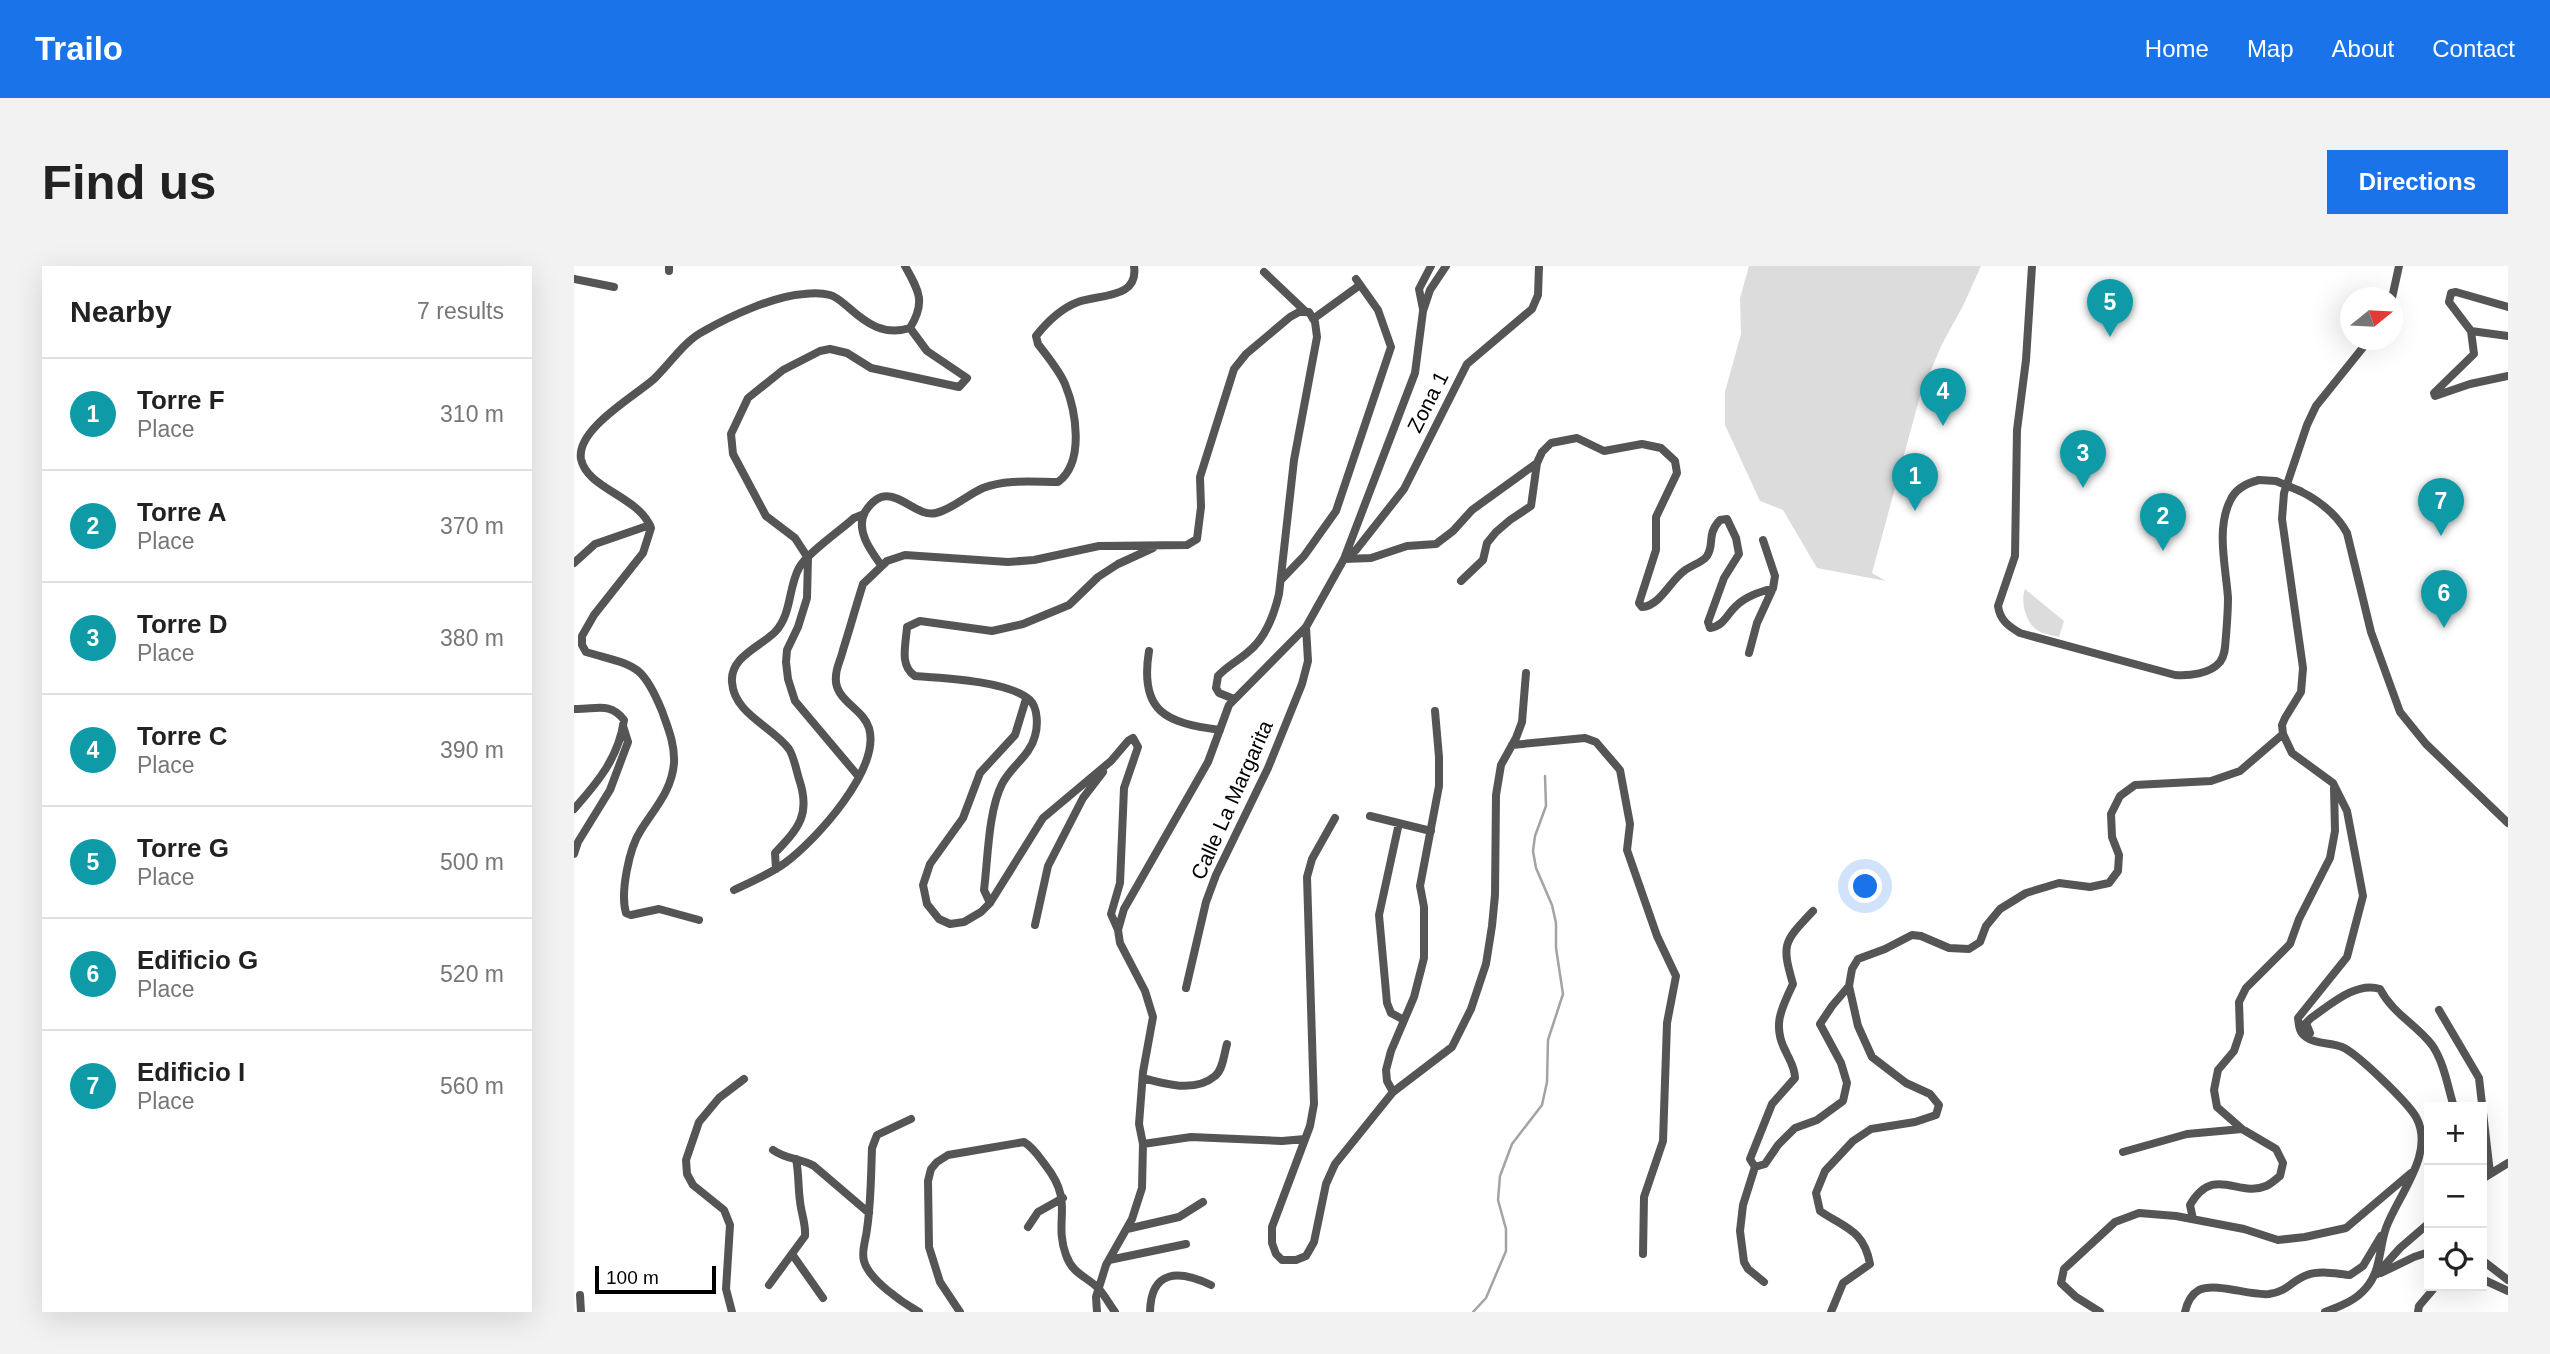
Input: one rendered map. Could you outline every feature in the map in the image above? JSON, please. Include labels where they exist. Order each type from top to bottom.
[{"type":"street","points":[[699,920],[659,909],[631,915],[626,913],[623,902],[633,848],[639,832],[663,799],[674,766],[674,750],[659,704],[643,674],[633,666],[586,652],[582,645],[582,636],[594,615],[643,553],[650,525],[635,505],[589,474],[582,464],[580,454],[583,444],[600,421],[651,381],[694,337],[735,316],[784,297],[805,293],[831,295],[882,331],[898,332],[909,328],[919,312],[919,304],[916,286],[905,266]]},
{"type":"street","points":[[776,869],[775,853],[794,834],[804,812],[805,798],[791,752],[781,740],[744,709],[735,695],[733,668],[775,632],[783,621],[799,568],[807,558],[854,518],[864,514],[878,499],[899,498],[925,513],[932,514],[998,483],[1058,482],[1064,478],[1074,454],[1074,413],[1065,383],[1038,344],[1036,336],[1047,323],[1076,302],[1123,292],[1133,283],[1134,266]]},
{"type":"street","points":[[1423,312],[1419,289],[1431,266]]},
{"type":"street","points":[[1118,930],[1124,909],[1208,762],[1229,705],[1306,627],[1344,559],[1415,373],[1423,312],[1430,290],[1446,266]]},
{"type":"street","name":"Zona 1","points":[[1344,559],[1356,550],[1404,489],[1467,364],[1532,309],[1538,295],[1539,266]]},
{"type":"street","points":[[2032,266],[2029,336],[2017,430],[2015,555],[1998,606],[2006,624],[2020,633],[2175,675],[2199,673],[2210,668],[2220,661],[2225,651],[2228,610],[2224,534],[2228,506],[2235,492],[2249,482],[2276,481],[2327,507],[2341,523],[2347,533],[2368,623],[2400,712],[2426,744],[2508,823]]},
{"type":"street","points":[[2394,287],[2399,266]]},
{"type":"street","points":[[1234,699],[1219,693],[1216,688],[1218,676],[1251,651],[1263,635],[1275,610],[1281,580],[1294,460],[1317,337],[1309,312],[1264,272]]},
{"type":"street","points":[[574,279],[614,287]]},
{"type":"street","points":[[1281,580],[1304,556],[1336,511],[1391,347],[1378,310],[1358,282],[1313,319]]},
{"type":"street","points":[[2508,307],[2456,292],[2451,293],[2449,302],[2471,331],[2474,354],[2438,386],[2434,393],[2435,396],[2470,384],[2508,376]]},
{"type":"street","points":[[734,890],[776,869],[807,843],[830,819],[859,776],[870,750],[870,732],[866,720],[841,696],[835,677],[863,584],[881,565],[905,555],[1008,562],[1034,560],[1099,547],[1187,545],[1197,540],[1201,506],[1200,477],[1234,369],[1246,354],[1290,317],[1306,312]]},
{"type":"street","points":[[859,776],[795,701],[788,680],[787,650],[798,628],[807,598],[807,558],[795,538],[766,516],[733,454],[731,434],[748,398],[783,370],[820,351],[830,349],[847,353],[871,368],[959,387],[967,378],[927,351],[909,328]]},
{"type":"street","points":[[2471,331],[2508,336]]},
{"type":"street","points":[[2185,1312],[2189,1298],[2197,1291],[2208,1288],[2267,1294],[2285,1290],[2306,1275],[2350,1275],[2363,1266],[2386,1228],[2413,1172],[2421,1143],[2416,1118],[2362,1061],[2342,1047],[2317,1042],[2300,1032],[2298,1018],[2347,957],[2363,897],[2347,811],[2333,783],[2292,753],[2283,734],[2282,725],[2301,691],[2303,668],[2282,519],[2284,493],[2306,425],[2316,406],[2361,350]]},
{"type":"street","points":[[1461,581],[1483,560],[1487,543],[1496,532],[1531,506],[1537,463],[1542,452],[1551,443],[1577,438],[1604,451],[1642,444],[1661,448],[1675,461],[1677,473],[1656,517],[1656,550],[1640,593],[1639,603],[1642,607],[1648,607],[1656,601],[1684,570],[1706,558],[1713,527],[1720,520],[1727,520],[1736,538],[1739,554],[1724,578],[1708,622],[1710,628],[1723,622],[1736,605],[1752,595],[1773,588]]},
{"type":"street","points":[[1344,559],[1371,558],[1407,546],[1436,544],[1453,531],[1472,510],[1537,463]]},
{"type":"street","points":[[864,514],[862,533],[881,565]]},
{"type":"street","points":[[574,563],[595,544],[650,525]]},
{"type":"street","points":[[1749,653],[1756,623],[1776,576],[1763,540]]},
{"type":"street","points":[[990,903],[984,890],[997,801],[1002,785],[1029,752],[1037,722],[1034,708],[1026,699],[1004,688],[970,680],[915,676],[908,672],[905,664],[907,626],[920,621],[992,631],[1023,624],[1069,605],[1098,577],[1118,564],[1155,547]]},
{"type":"street","name":"Calle La Margarita","points":[[1186,988],[1206,902],[1216,875],[1268,768],[1302,684],[1308,661],[1306,627]]},
{"type":"street","points":[[1149,651],[1146,669],[1147,692],[1156,707],[1171,719],[1190,726],[1220,730]]},
{"type":"street","points":[[1335,818],[1312,859],[1307,877],[1314,1104],[1305,1139],[1272,1227],[1272,1243],[1276,1254],[1282,1260],[1296,1260],[1306,1256],[1314,1242],[1326,1184],[1335,1164],[1393,1092],[1452,1047],[1471,1009],[1486,964],[1492,926],[1496,795],[1501,765],[1522,722],[1526,673]]},
{"type":"street","points":[[1026,699],[1015,735],[980,773],[963,818],[930,864],[923,885],[927,904],[939,919],[950,924],[964,922],[981,912],[990,903],[1043,818],[1111,761]]},
{"type":"street","points":[[574,709],[609,707],[618,711],[624,720],[614,758],[600,780],[574,809]]},
{"type":"street","points":[[1393,1092],[1387,1081],[1386,1070],[1414,997],[1424,958],[1424,907],[1420,886],[1439,786],[1435,711]]},
{"type":"street","points":[[574,854],[578,842],[610,790],[628,741],[623,726]]},
{"type":"street","points":[[1831,1312],[1843,1283],[1870,1264],[1867,1249],[1858,1233],[1819,1211],[1816,1193],[1825,1171],[1853,1141],[1871,1129],[1925,1119],[1936,1115],[1939,1105],[1930,1094],[1906,1083],[1872,1057],[1858,1026],[1849,986],[1852,969],[1858,959],[1885,950],[1912,934],[1949,948],[1969,949],[1980,942],[1986,926],[2000,909],[2026,893],[2059,883],[2090,887],[2109,883],[2118,871],[2119,855],[2112,837],[2111,814],[2120,796],[2135,785],[2211,781],[2240,771],[2283,734]]},
{"type":"street","points":[[1035,925],[1048,866],[1083,798],[1111,761],[1133,738],[1138,747],[1124,788],[1120,883],[1111,914],[1120,943],[1145,991],[1153,1017],[1139,1124],[1143,1144],[1142,1188],[1132,1219],[1109,1260],[1096,1297],[1097,1312]]},
{"type":"street","points":[[1513,745],[1585,738],[1596,742],[1620,770],[1630,824],[1627,850],[1657,936],[1676,976],[1667,1023],[1663,1142],[1644,1198],[1643,1254]]},
{"type":"street","points":[[2193,1219],[2190,1205],[2197,1193],[2214,1184],[2265,1187],[2280,1176],[2283,1163],[2276,1149],[2242,1129],[2217,1107],[2214,1090],[2218,1070],[2234,1051],[2240,1033],[2239,1002],[2246,988],[2291,944],[2299,919],[2330,858],[2335,831],[2333,783]]},
{"type":"street","points":[[1370,816],[1431,831]]},
{"type":"street","points":[[1399,823],[1379,915],[1387,1003],[1391,1013],[1404,1020]]},
{"type":"street","points":[[1764,1282],[1748,1269],[1744,1262],[1740,1231],[1743,1205],[1755,1167],[1750,1159],[1772,1104],[1795,1078],[1795,1069],[1777,1028],[1783,1004],[1793,984],[1784,954],[1791,934],[1813,911]]},
{"type":"street","points":[[2311,1033],[2306,1028],[2306,1023],[2311,1018],[2358,989],[2371,985],[2380,989],[2387,1002],[2431,1045],[2439,1059],[2452,1102]]},
{"type":"street","points":[[1755,1167],[1765,1164],[1778,1145],[1795,1128],[1817,1120],[1843,1101],[1847,1083],[1841,1063],[1820,1024],[1849,986]]},
{"type":"street","points":[[2439,1010],[2479,1078],[2490,1173]]},
{"type":"street","points":[[1143,1078],[1186,1087],[1214,1077],[1220,1069],[1227,1044]]},
{"type":"street","points":[[732,1312],[726,1289],[730,1225],[724,1210],[693,1185],[687,1174],[686,1160],[699,1122],[719,1098],[744,1080]]},
{"type":"street","points":[[911,1119],[877,1135],[872,1148],[869,1213],[863,1260],[869,1272],[904,1303],[919,1312]]},
{"type":"street","points":[[2123,1152],[2187,1134],[2242,1129]]},
{"type":"street","points":[[1143,1144],[1191,1137],[1282,1141],[1305,1139]]},
{"type":"street","points":[[960,1312],[940,1282],[929,1247],[928,1181],[931,1169],[948,1155],[1024,1142],[1032,1147],[1059,1183],[1063,1198],[1063,1243],[1071,1266],[1081,1277],[1099,1288],[1115,1312]]},
{"type":"street","points":[[774,1150],[784,1158],[796,1159],[814,1166],[869,1213]]},
{"type":"street","points":[[769,1285],[805,1236],[796,1159]]},
{"type":"street","points":[[2487,1176],[2508,1163]]},
{"type":"street","points":[[2101,1312],[2076,1297],[2061,1283],[2064,1269],[2115,1222],[2139,1213],[2193,1219],[2244,1229],[2278,1240],[2305,1237],[2346,1228],[2413,1172]]},
{"type":"street","points":[[1028,1227],[1038,1212],[1063,1198]]},
{"type":"street","points":[[1127,1229],[1179,1217],[1203,1202]]},
{"type":"street","points":[[2325,1312],[2353,1301],[2400,1248],[2424,1227]]},
{"type":"street","points":[[2375,1276],[2386,1228]]},
{"type":"street","points":[[1109,1260],[1186,1244]]},
{"type":"street","points":[[2375,1276],[2424,1253]]},
{"type":"street","points":[[792,1254],[823,1298]]},
{"type":"street","points":[[2487,1264],[2508,1280]]},
{"type":"street","points":[[1150,1312],[1152,1290],[1158,1282],[1175,1276],[1191,1276],[1210,1284]]},
{"type":"street","points":[[2487,1281],[2508,1291]]},
{"type":"street","points":[[2418,1312],[2419,1306],[2432,1291]]},
{"type":"street","points":[[580,1294],[580,1312]]},
{"type":"shaded area","points":[[1749,266],[1981,266],[1942,344],[1920,396],[1872,573],[1886,581],[1817,568],[1783,510],[1760,501],[1725,425],[1725,392],[1741,334],[1740,298]]},
{"type":"shaded area","points":[[2025,589],[2064,621],[2059,637],[2033,627],[2024,605]]},
{"type":"waterway","points":[[1473,1312],[1486,1298],[1506,1251],[1506,1229],[1498,1200],[1500,1176],[1512,1144],[1542,1105],[1547,1082],[1548,1040],[1563,994],[1556,948],[1556,923],[1552,905],[1536,868],[1533,851],[1535,836],[1546,806],[1545,776]]},
{"type":"place","name":"Torre G","points":[[2110,337]]},
{"type":"place","name":"Torre C","points":[[1943,426]]},
{"type":"place","name":"Torre D","points":[[2083,488]]},
{"type":"place","name":"Torre F","points":[[1915,511]]},
{"type":"place","name":"Edificio I","points":[[2441,536]]},
{"type":"place","name":"Torre A","points":[[2163,551]]},
{"type":"place","name":"Edificio G","points":[[2444,628]]}]
